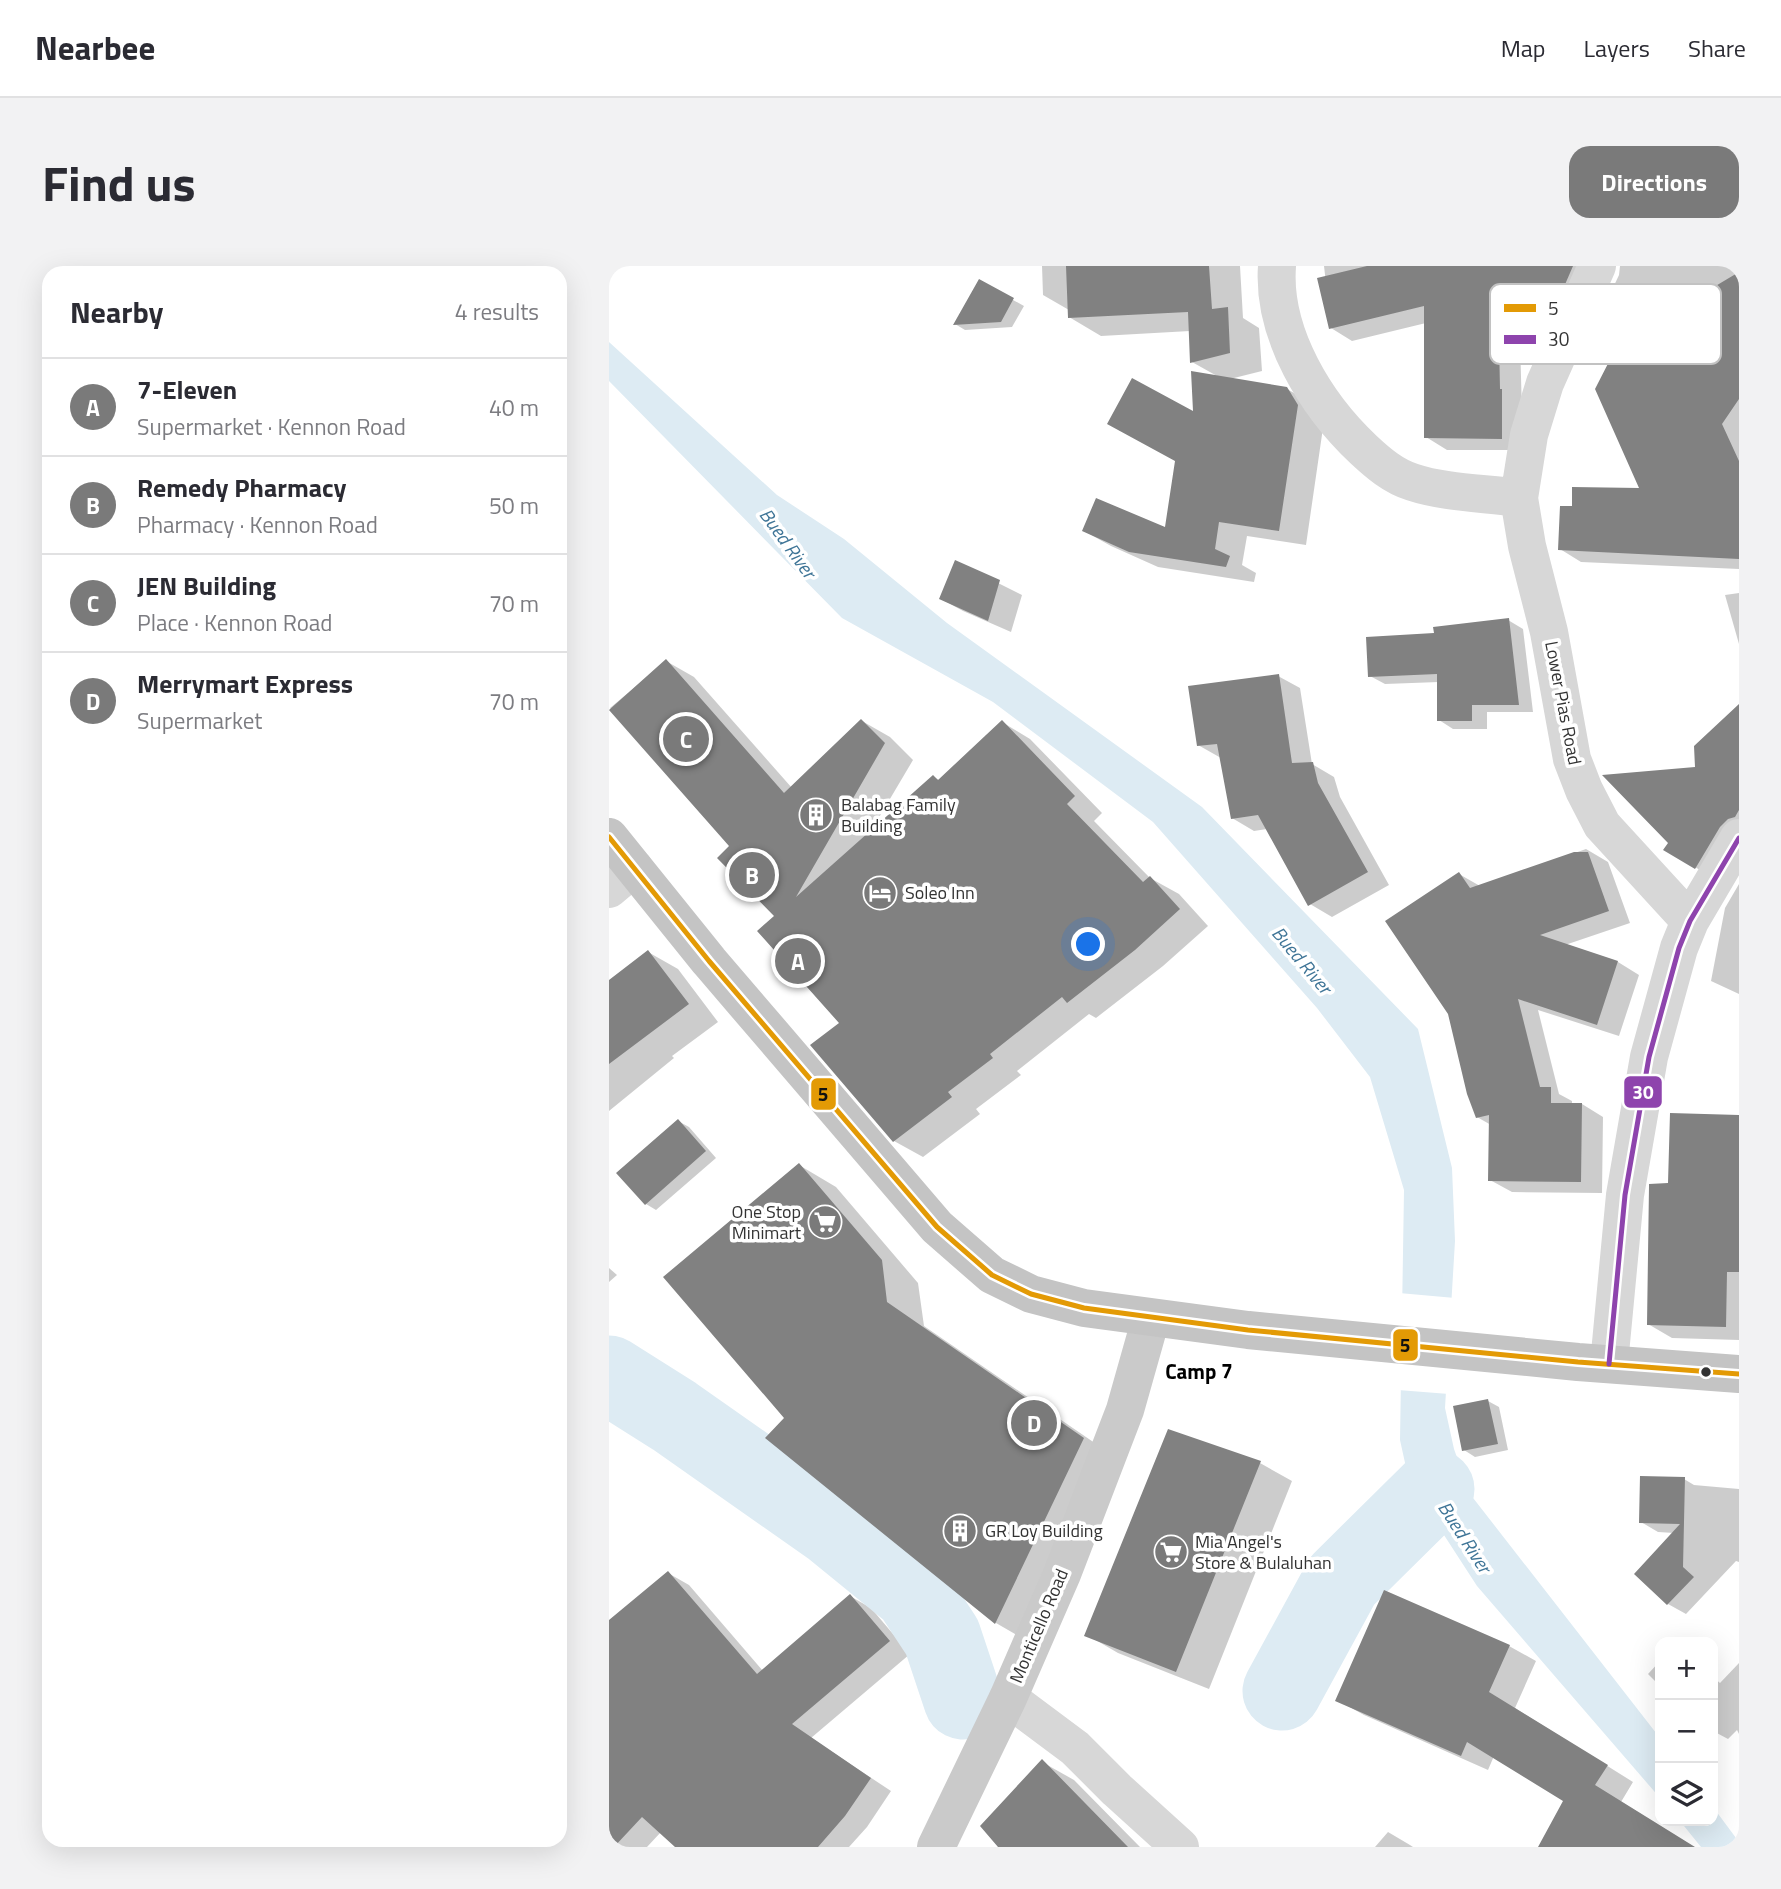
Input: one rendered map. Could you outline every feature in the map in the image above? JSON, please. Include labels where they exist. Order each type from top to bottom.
[{"type":"highway","points":[[609,837],[622,879],[751,1011],[937,1227],[992,1275],[1031,1294],[1084,1308],[1248,1330],[1739,1374]]},
{"type":"main road","name":"Monticello Road","points":[[936,1847],[1008,1698],[1062,1574],[1115,1440],[1136,1377],[1151,1318]]},
{"type":"street","points":[[1277,266],[1279,310],[1298,362],[1340,427],[1384,468],[1412,482],[1519,498]]},
{"type":"street","name":"Lower Pias Road","points":[[1589,284],[1597,266]]},
{"type":"street","name":"Lower Pias Road","points":[[1553,364],[1529,435],[1519,498],[1527,546],[1549,632],[1572,759],[1602,825],[1690,921]]},
{"type":"street","points":[[1594,1363],[1649,1057],[1679,948],[1690,921],[1739,838]]},
{"type":"street","points":[[1008,1698],[1075,1748],[1180,1847]]},
{"type":"water","name":"Bued River","points":[[609,342],[777,495],[844,539],[947,623],[1202,807],[1418,1029],[1452,1168],[1455,1241],[1445,1408],[1454,1449],[1470,1494],[1655,1732],[1655,1792],[1477,1586],[1409,1481],[1400,1440],[1404,1190],[1370,1077],[1317,1008],[1153,822],[993,702],[842,618],[609,381]]},
{"type":"water","points":[[1718,1814],[1739,1842],[1739,1847],[1701,1847],[1684,1826],[1718,1826]]},
{"type":"pier","points":[[1399,1293],[1455,1298],[1449,1394],[1398,1390]]},
{"type":"building","points":[[1066,266],[1209,266],[1212,309],[1228,307],[1230,353],[1190,363],[1188,312],[1068,318]]},
{"type":"building","points":[[1367,266],[1573,266],[1565,284],[1490,284],[1490,364],[1499,364],[1502,439],[1424,438],[1424,306],[1329,329],[1317,278]]},
{"type":"building","points":[[1739,272],[1739,399],[1722,424],[1739,461],[1739,559],[1558,550],[1560,506],[1572,506],[1572,487],[1639,488],[1595,389],[1608,364],[1721,364],[1719,284]]},
{"type":"building","points":[[979,279],[1014,298],[1001,322],[953,325]]},
{"type":"building","points":[[1191,371],[1287,387],[1298,405],[1279,531],[1219,522],[1215,549],[1230,556],[1226,567],[1129,552],[1082,531],[1096,498],[1165,527],[1175,461],[1107,424],[1132,378],[1193,411]]},
{"type":"building","points":[[955,560],[1000,580],[988,621],[939,599]]},
{"type":"building","points":[[1509,618],[1519,705],[1472,705],[1472,721],[1437,721],[1437,674],[1368,677],[1366,637],[1434,633],[1433,627]]},
{"type":"building","points":[[666,659],[784,793],[861,719],[885,743],[796,897],[933,775],[938,780],[1002,720],[1075,796],[1067,804],[1143,882],[1150,876],[1180,909],[1135,950],[1067,1003],[1062,997],[990,1054],[993,1058],[948,1092],[952,1097],[893,1142],[810,1045],[839,1023],[757,931],[774,916],[717,858],[729,846],[609,710]]},
{"type":"building","points":[[1279,674],[1292,763],[1313,762],[1318,783],[1368,872],[1308,906],[1258,815],[1231,819],[1217,744],[1197,746],[1188,686]]},
{"type":"building","points":[[1739,704],[1739,810],[1735,817],[1728,819],[1720,827],[1695,869],[1663,850],[1668,843],[1602,775],[1695,767],[1694,746]]},
{"type":"building","points":[[1574,852],[1588,852],[1609,911],[1540,935],[1618,961],[1597,1025],[1518,999],[1540,1087],[1551,1087],[1551,1103],[1582,1103],[1581,1182],[1488,1181],[1489,1115],[1476,1118],[1467,1094],[1448,1014],[1385,921],[1459,872],[1470,888]]},
{"type":"building","points":[[648,950],[689,1004],[609,1064],[609,980]]},
{"type":"building","points":[[1670,1113],[1739,1115],[1739,1272],[1727,1272],[1726,1327],[1647,1325],[1649,1184],[1668,1183]]},
{"type":"building","points":[[678,1119],[706,1151],[645,1205],[616,1173]]},
{"type":"building","name":"GR Loy Building","points":[[799,1163],[882,1260],[887,1302],[1084,1438],[995,1624],[765,1438],[784,1418],[663,1277]]},
{"type":"building","points":[[1488,1399],[1498,1444],[1462,1451],[1453,1406]]},
{"type":"building","points":[[1168,1429],[1261,1461],[1176,1672],[1084,1636]]},
{"type":"building","points":[[1640,1476],[1685,1477],[1683,1567],[1694,1577],[1667,1605],[1634,1574],[1680,1524],[1639,1523]]},
{"type":"building","points":[[668,1571],[757,1674],[850,1594],[890,1641],[792,1724],[871,1778],[845,1816],[818,1847],[675,1847],[642,1817],[614,1847],[609,1847],[609,1620]]},
{"type":"building","points":[[1384,1590],[1510,1645],[1489,1692],[1608,1765],[1595,1785],[1655,1822],[1655,1826],[1661,1826],[1695,1847],[1538,1847],[1563,1801],[1467,1742],[1461,1756],[1335,1701]]},
{"type":"building","points":[[1042,1759],[1128,1847],[998,1847],[980,1826]]},
{"type":"waterway","points":[[609,1375],[674,1416],[832,1527],[913,1593],[942,1637],[963,1700]]},
{"type":"waterway","points":[[1282,1691],[1342,1581],[1435,1489]]},
{"type":"transit line","name":"5","points":[[609,837],[709,961],[937,1227],[992,1275],[1031,1294],[1084,1308],[1248,1330],[1578,1362],[1739,1374]]},
{"type":"transit line","name":"30","points":[[1609,1364],[1625,1195],[1649,1057],[1679,948],[1690,921],[1739,838]]},
{"type":"place","name":"JEN Building","points":[[686,739]]},
{"type":"place","name":"Balabag Family Building","points":[[816,815]]},
{"type":"place","name":"Remedy Pharmacy","points":[[752,875]]},
{"type":"place","name":"Soleo Inn","points":[[880,893]]},
{"type":"place","name":"7-Eleven","points":[[798,961]]},
{"type":"place","name":"One Stop Minimart","points":[[825,1222]]},
{"type":"place","name":"Merrymart Express","points":[[1034,1423]]},
{"type":"place","name":"GR Loy Building","points":[[960,1531]]},
{"type":"place","name":"Mia Angel's Store & Bulaluhan","points":[[1171,1552]]},
{"type":"district","name":"Camp 7","points":[[1199,1372]]}]
